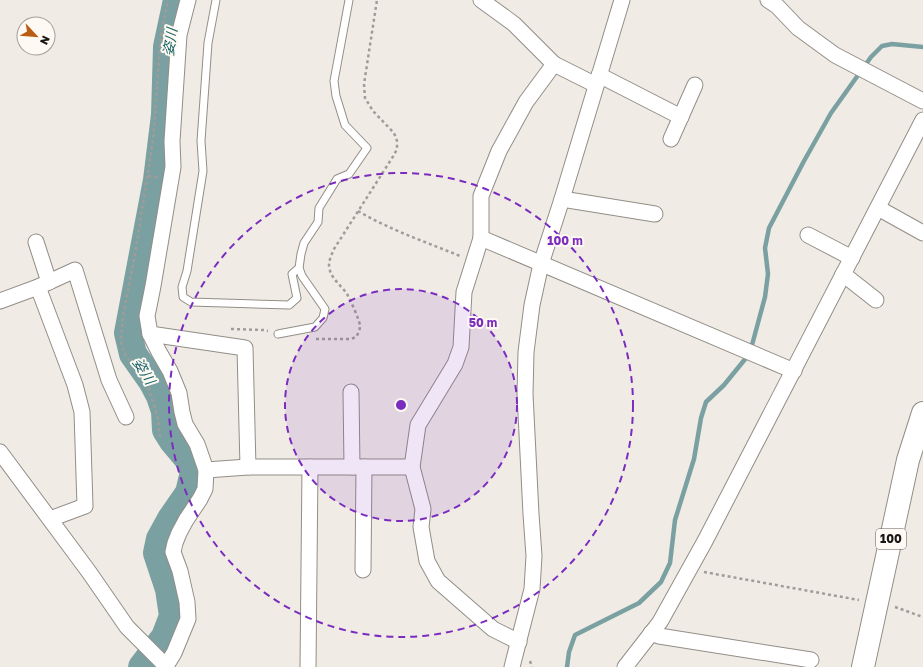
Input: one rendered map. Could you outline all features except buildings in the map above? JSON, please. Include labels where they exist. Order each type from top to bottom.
[{"type":"main road","name":"100","points":[[863,667],[908,460],[923,412]]},
{"type":"street","points":[[0,452],[89,572],[127,627],[166,667],[174,653],[188,619],[187,602],[180,571],[173,552],[179,533],[205,489],[206,470],[197,444],[185,424],[179,393],[170,371],[150,334],[148,316],[173,167],[172,141],[179,35],[188,0]]},
{"type":"street","points":[[481,0],[514,24],[554,64],[598,80],[681,117]]},
{"type":"street","points":[[512,667],[532,588],[534,556],[525,394],[527,344],[532,305],[541,264],[622,0]]},
{"type":"street","points":[[776,2],[798,28],[835,55],[923,101]]},
{"type":"street","points":[[519,642],[493,629],[438,581],[427,561],[421,527],[423,509],[412,467],[418,425],[455,364],[461,347],[464,292],[481,238],[481,196],[499,151],[526,102],[554,64]]},
{"type":"street","points":[[671,139],[695,85]]},
{"type":"street","points":[[626,667],[660,622],[705,542],[923,120]]},
{"type":"street","points":[[562,199],[655,214]]},
{"type":"street","points":[[878,208],[923,233]]},
{"type":"street","points":[[808,235],[852,258]]},
{"type":"street","points":[[481,238],[794,371]]},
{"type":"street","points":[[36,242],[43,285],[75,385],[82,412],[85,506],[50,519]]},
{"type":"street","points":[[0,301],[43,285],[75,270],[109,380],[126,417]]},
{"type":"street","points":[[844,274],[876,300]]},
{"type":"street","points":[[150,334],[245,348],[248,467]]},
{"type":"street","points":[[351,392],[358,467],[363,570]]},
{"type":"street","points":[[206,470],[248,467],[412,467]]},
{"type":"street","points":[[308,667],[310,467]]},
{"type":"street","points":[[651,633],[658,636],[811,660]]},
{"type":"lane","points":[[216,0],[208,43],[201,141],[202,171],[187,271],[182,287],[183,297],[191,302],[289,305],[297,298],[292,274],[299,268]]},
{"type":"lane","points":[[278,334],[315,327],[323,318],[324,309],[302,276],[299,268],[301,254],[304,243],[318,222],[319,208],[337,179],[349,174],[367,148],[345,125],[336,96],[334,81],[349,0]]},
{"type":"path","points":[[148,176],[154,140],[161,35],[168,0]]},
{"type":"path","points":[[358,211],[397,231],[473,262]]},
{"type":"path","points":[[691,567],[699,571],[896,607],[923,617]]},
{"type":"waterway","name":"姿川","points":[[142,667],[165,637],[173,616],[169,589],[157,553],[160,539],[171,519],[189,493],[194,472],[189,460],[166,430],[165,411],[160,396],[152,381],[133,354],[128,333],[157,180],[165,115],[167,47],[177,0]]},
{"type":"waterway","points":[[567,667],[569,652],[575,635],[639,603],[661,582],[670,563],[675,520],[694,459],[701,418],[706,402],[724,385],[746,358],[752,345],[765,297],[768,274],[765,248],[769,228],[831,113],[871,57],[882,46],[892,44],[923,47]]}]
